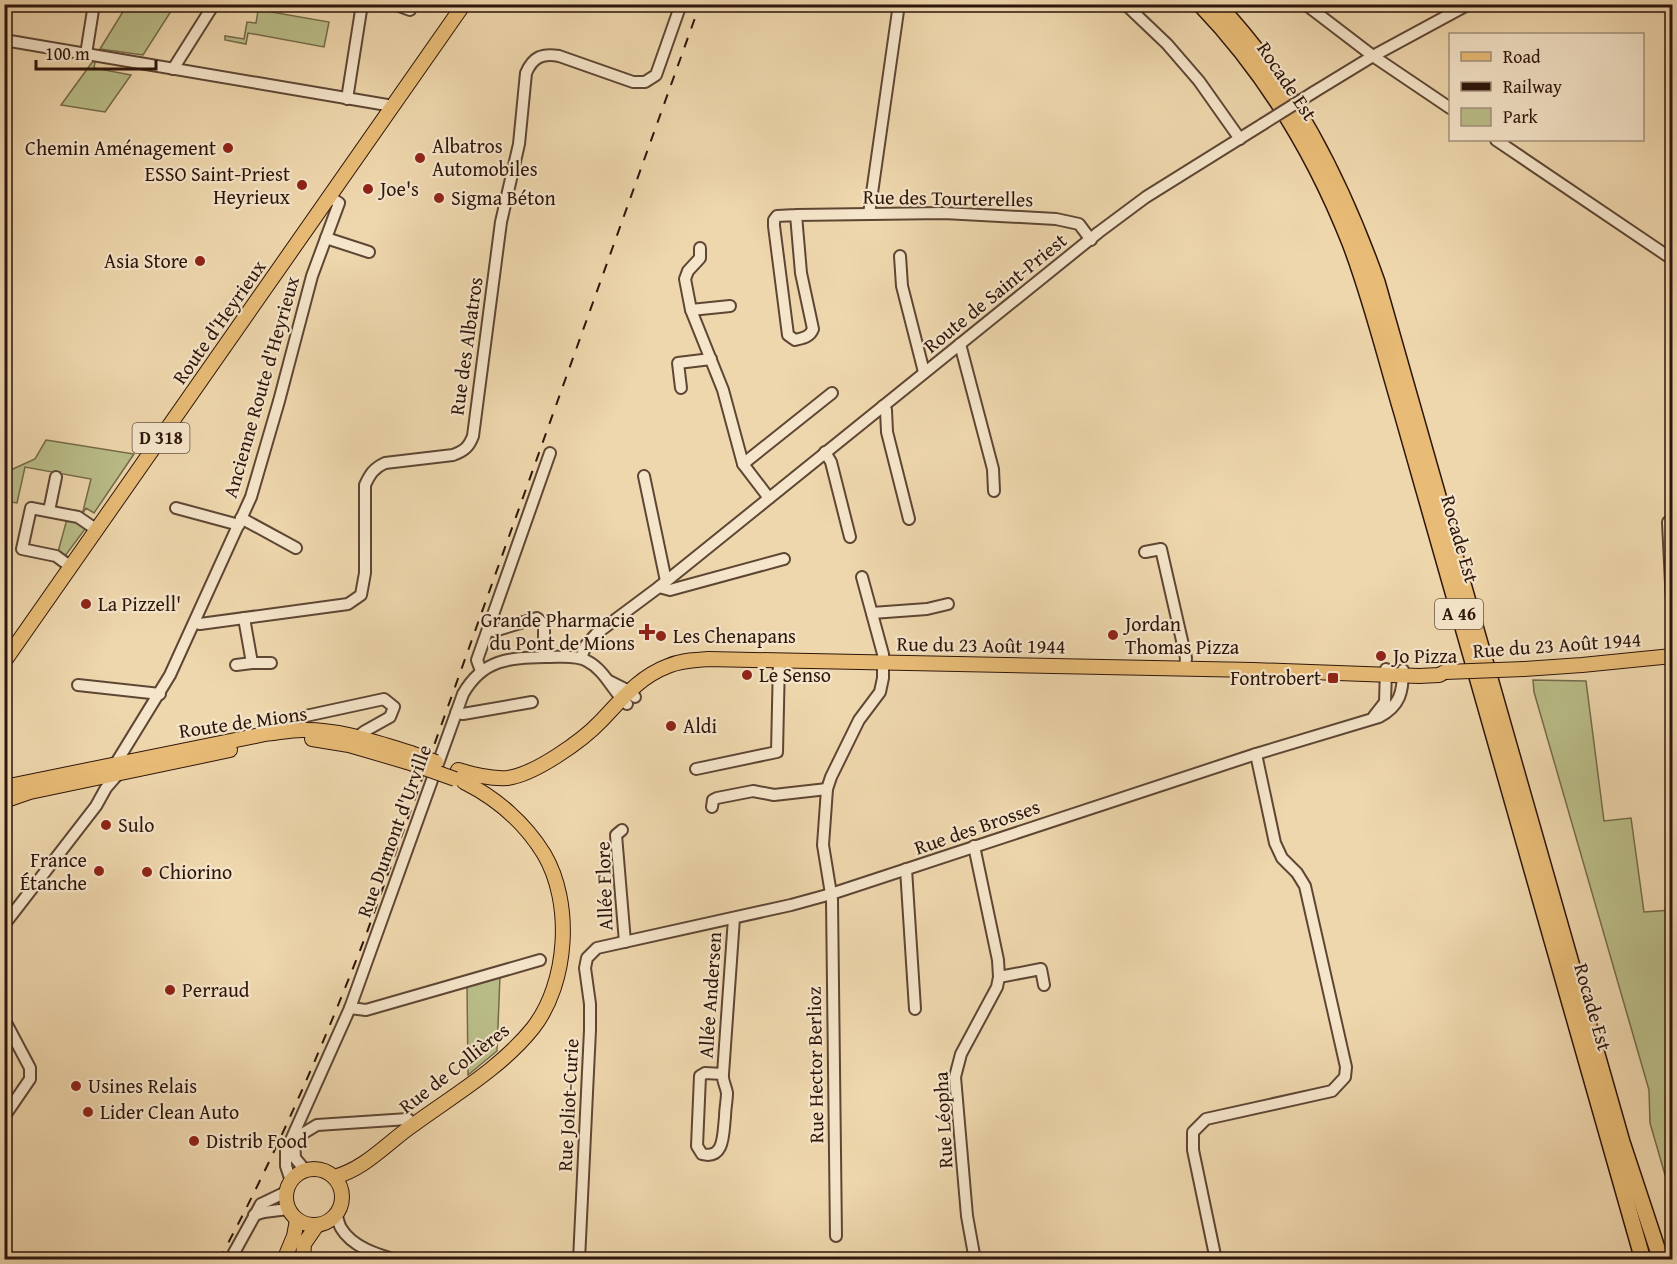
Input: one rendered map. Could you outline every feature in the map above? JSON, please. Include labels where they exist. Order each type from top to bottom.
[{"type":"highway","name":"Rocade Est","points":[[1200,4],[1242,52],[1295,129],[1313,162],[1350,244],[1405,424],[1643,1260]]},
{"type":"highway","name":"Rocade Est","points":[[1216,4],[1254,48],[1307,125],[1344,197],[1370,261],[1622,1142],[1659,1260]]},
{"type":"main road","name":"Route d'Heyrieux","points":[[4,662],[464,4]]},
{"type":"main road","name":"Rue du 23 Août 1944","points":[[459,777],[511,777],[544,764],[574,744],[628,698],[647,677],[669,665],[687,661],[708,659],[1386,672],[1439,675],[1445,672],[1582,665],[1672,656]]},
{"type":"main road","name":"Route de Mions","points":[[4,787],[134,765],[265,734],[301,730],[327,731],[459,777]]},
{"type":"main road","name":"Route de Mions","points":[[4,801],[118,768]]},
{"type":"main road","name":"Rue de Collières","points":[[334,1178],[353,1172],[412,1125],[510,1053],[534,1026],[556,982],[562,951],[563,916],[556,885],[544,855],[525,829],[498,801],[459,777]]},
{"type":"main road","points":[[284,1260],[294,1236],[289,1186],[305,1170],[323,1170],[340,1186],[342,1198],[336,1214],[327,1222],[308,1225],[293,1215]]},
{"type":"main road","points":[[303,1260],[304,1244],[317,1225]]},
{"type":"street","points":[[86,54],[94,4]]},
{"type":"street","points":[[173,69],[214,4]]},
{"type":"street","points":[[347,99],[363,4]]},
{"type":"street","points":[[394,4],[410,10]]},
{"type":"street","name":"Rue des Albatros","points":[[195,622],[200,624],[348,604],[361,595],[365,573],[365,484],[369,475],[375,468],[385,463],[463,452],[472,436],[501,222],[519,144],[526,72],[538,57],[548,54],[633,82],[645,82],[656,75],[681,4]]},
{"type":"street","points":[[869,214],[899,4]]},
{"type":"street","points":[[1125,4],[1167,44],[1199,81],[1240,139]]},
{"type":"street","points":[[1305,4],[1373,56],[1449,107]]},
{"type":"street","name":"Route de Saint-Priest","points":[[581,658],[586,645],[596,634],[662,584],[924,372],[1146,197],[1373,56],[1468,4]]},
{"type":"street","points":[[4,40],[393,106]]},
{"type":"street","points":[[1498,141],[1672,259]]},
{"type":"street","name":"Ancienne Route d'Heyrieux","points":[[4,925],[96,807],[160,694],[195,622],[257,480],[312,276],[339,203],[330,197]]},
{"type":"street","name":"Rue des Tourterelles","points":[[796,215],[944,213],[1063,220],[1079,224],[1090,240]]},
{"type":"street","points":[[796,215],[801,273],[813,329],[812,334],[795,340],[788,335],[781,293],[774,220],[777,216],[796,215]]},
{"type":"street","points":[[326,238],[369,252]]},
{"type":"street","points":[[700,248],[700,258],[688,271],[685,279],[691,310],[723,390],[743,464],[769,498]]},
{"type":"street","points":[[900,256],[902,286],[924,372]]},
{"type":"street","points":[[691,310],[730,306]]},
{"type":"street","points":[[960,344],[993,469],[994,491]]},
{"type":"street","points":[[681,388],[678,363],[711,359]]},
{"type":"street","points":[[743,464],[832,393]]},
{"type":"street","points":[[883,406],[886,410],[887,432],[909,519]]},
{"type":"street","points":[[825,452],[831,462],[850,537]]},
{"type":"street","points":[[549,453],[477,660],[481,670],[502,661],[544,657],[581,658],[592,664],[628,698]]},
{"type":"street","points":[[644,476],[662,584],[670,590],[784,560]]},
{"type":"street","points":[[49,511],[56,477]]},
{"type":"street","points":[[71,567],[56,556],[22,549],[31,508],[78,517],[97,530]]},
{"type":"street","points":[[176,508],[240,521],[296,548]]},
{"type":"street","points":[[1668,522],[1672,604]]},
{"type":"street","points":[[1145,552],[1161,549],[1186,658],[1185,669]]},
{"type":"street","points":[[712,807],[713,800],[717,798],[753,791],[774,795],[827,789],[859,720],[880,692],[884,663],[862,577]]},
{"type":"street","points":[[872,613],[927,609],[948,604]]},
{"type":"street","points":[[244,618],[252,663]]},
{"type":"street","points":[[488,630],[494,631],[537,618],[544,624],[544,657]]},
{"type":"street","points":[[696,769],[777,752],[779,661]]},
{"type":"street","points":[[236,665],[271,663]]},
{"type":"street","name":"Rue Dumont d'Urville","points":[[289,1186],[286,1151],[350,1008],[456,713],[470,681],[481,670]]},
{"type":"street","points":[[1370,719],[1385,702],[1386,672]]},
{"type":"street","name":"Rue des Brosses","points":[[591,953],[597,948],[831,894],[1256,754],[1379,717],[1395,707],[1400,695],[1403,673]]},
{"type":"street","points":[[78,685],[160,694]]},
{"type":"street","points":[[301,717],[384,699],[394,707],[390,717],[353,740]]},
{"type":"street","points":[[456,713],[463,714],[532,702]]},
{"type":"street","points":[[134,737],[134,765]]},
{"type":"street","points":[[1216,1260],[1192,1150],[1193,1132],[1206,1119],[1332,1091],[1345,1077],[1346,1067],[1305,886],[1297,873],[1282,858],[1275,843],[1256,754]]},
{"type":"street","name":"Rue Hector Berlioz","points":[[827,789],[824,852],[831,894],[836,1236]]},
{"type":"street","name":"Allée Flore","points":[[622,830],[616,835],[625,942]]},
{"type":"street","name":"Rue Léopha","points":[[974,846],[998,960],[999,977],[993,996],[961,1054],[955,1077],[967,1216],[975,1260]]},
{"type":"street","points":[[906,869],[915,1009]]},
{"type":"street","name":"Allée Andersen","points":[[723,1074],[705,1073],[700,1076],[697,1146],[702,1154],[709,1156],[717,1153],[722,1145],[727,1091],[722,1079],[723,1074],[734,918]]},
{"type":"street","name":"Rue Joliot-Curie","points":[[579,1260],[590,1030],[590,1004],[585,968],[591,953]]},
{"type":"street","points":[[350,1008],[366,1010],[540,960]]},
{"type":"street","points":[[999,977],[1041,969],[1044,985]]},
{"type":"street","points":[[4,1019],[30,1068],[30,1079],[4,1118]]},
{"type":"street","points":[[305,1170],[295,1158],[295,1134],[302,1134],[317,1125],[329,1124],[408,1119],[412,1125]]},
{"type":"street","points":[[230,1260],[261,1204],[289,1186]]},
{"type":"street","points":[[254,1215],[264,1212],[293,1215]]},
{"type":"street","points":[[336,1214],[341,1228],[352,1240],[363,1248],[397,1260]]},
{"type":"green space","points":[[127,5],[175,5],[143,55],[100,49]]},
{"type":"green space","points":[[259,5],[272,5],[271,12],[329,22],[324,47],[248,33],[246,44],[225,40],[225,36],[244,39],[247,22],[256,23]]},
{"type":"green space","points":[[93,61],[95,62],[94,68],[131,75],[105,112],[61,105]]},
{"type":"green space","points":[[46,440],[134,454],[94,513],[86,508],[82,515],[91,479],[25,467],[17,503],[5,501],[4,473],[35,459]]},
{"type":"green space","points":[[67,519],[73,520],[85,529],[65,556],[58,552]]},
{"type":"green space","points":[[1533,680],[1586,681],[1604,821],[1631,818],[1644,912],[1672,910],[1672,1199],[1650,1123],[1649,1090],[1534,692]]},
{"type":"green space","points":[[500,976],[497,1051],[468,1075],[467,984]]},
{"type":"railway","points":[[219,1260],[298,1100],[366,935],[700,4]]},
{"type":"place","name":"Chemin Aménagement","points":[[228,148]]},
{"type":"place","name":"Albatros Automobiles","points":[[420,158]]},
{"type":"place","name":"ESSO Saint-Priest Heyrieux","points":[[302,185]]},
{"type":"place","name":"Joe's","points":[[368,189]]},
{"type":"place","name":"Sigma Béton","points":[[439,198]]},
{"type":"place","name":"Asia Store","points":[[200,261]]},
{"type":"place","name":"La Pizzell'","points":[[86,604]]},
{"type":"place","name":"Grande Pharmacie du Pont de Mions","points":[[647,632]]},
{"type":"place","name":"Jordan Thomas Pizza","points":[[1113,635]]},
{"type":"place","name":"Les Chenapans","points":[[661,636]]},
{"type":"place","name":"Jo Pizza","points":[[1381,656]]},
{"type":"place","name":"Le Senso","points":[[747,675]]},
{"type":"place","name":"Fontrobert","points":[[1333,678]]},
{"type":"place","name":"Aldi","points":[[671,726]]},
{"type":"place","name":"Sulo","points":[[106,825]]},
{"type":"place","name":"France Étanche","points":[[99,871]]},
{"type":"place","name":"Chiorino","points":[[147,872]]},
{"type":"place","name":"Perraud","points":[[170,990]]},
{"type":"place","name":"Usines Relais","points":[[76,1086]]},
{"type":"place","name":"Lider Clean Auto","points":[[88,1112]]},
{"type":"place","name":"Distrib Food","points":[[194,1141]]}]
